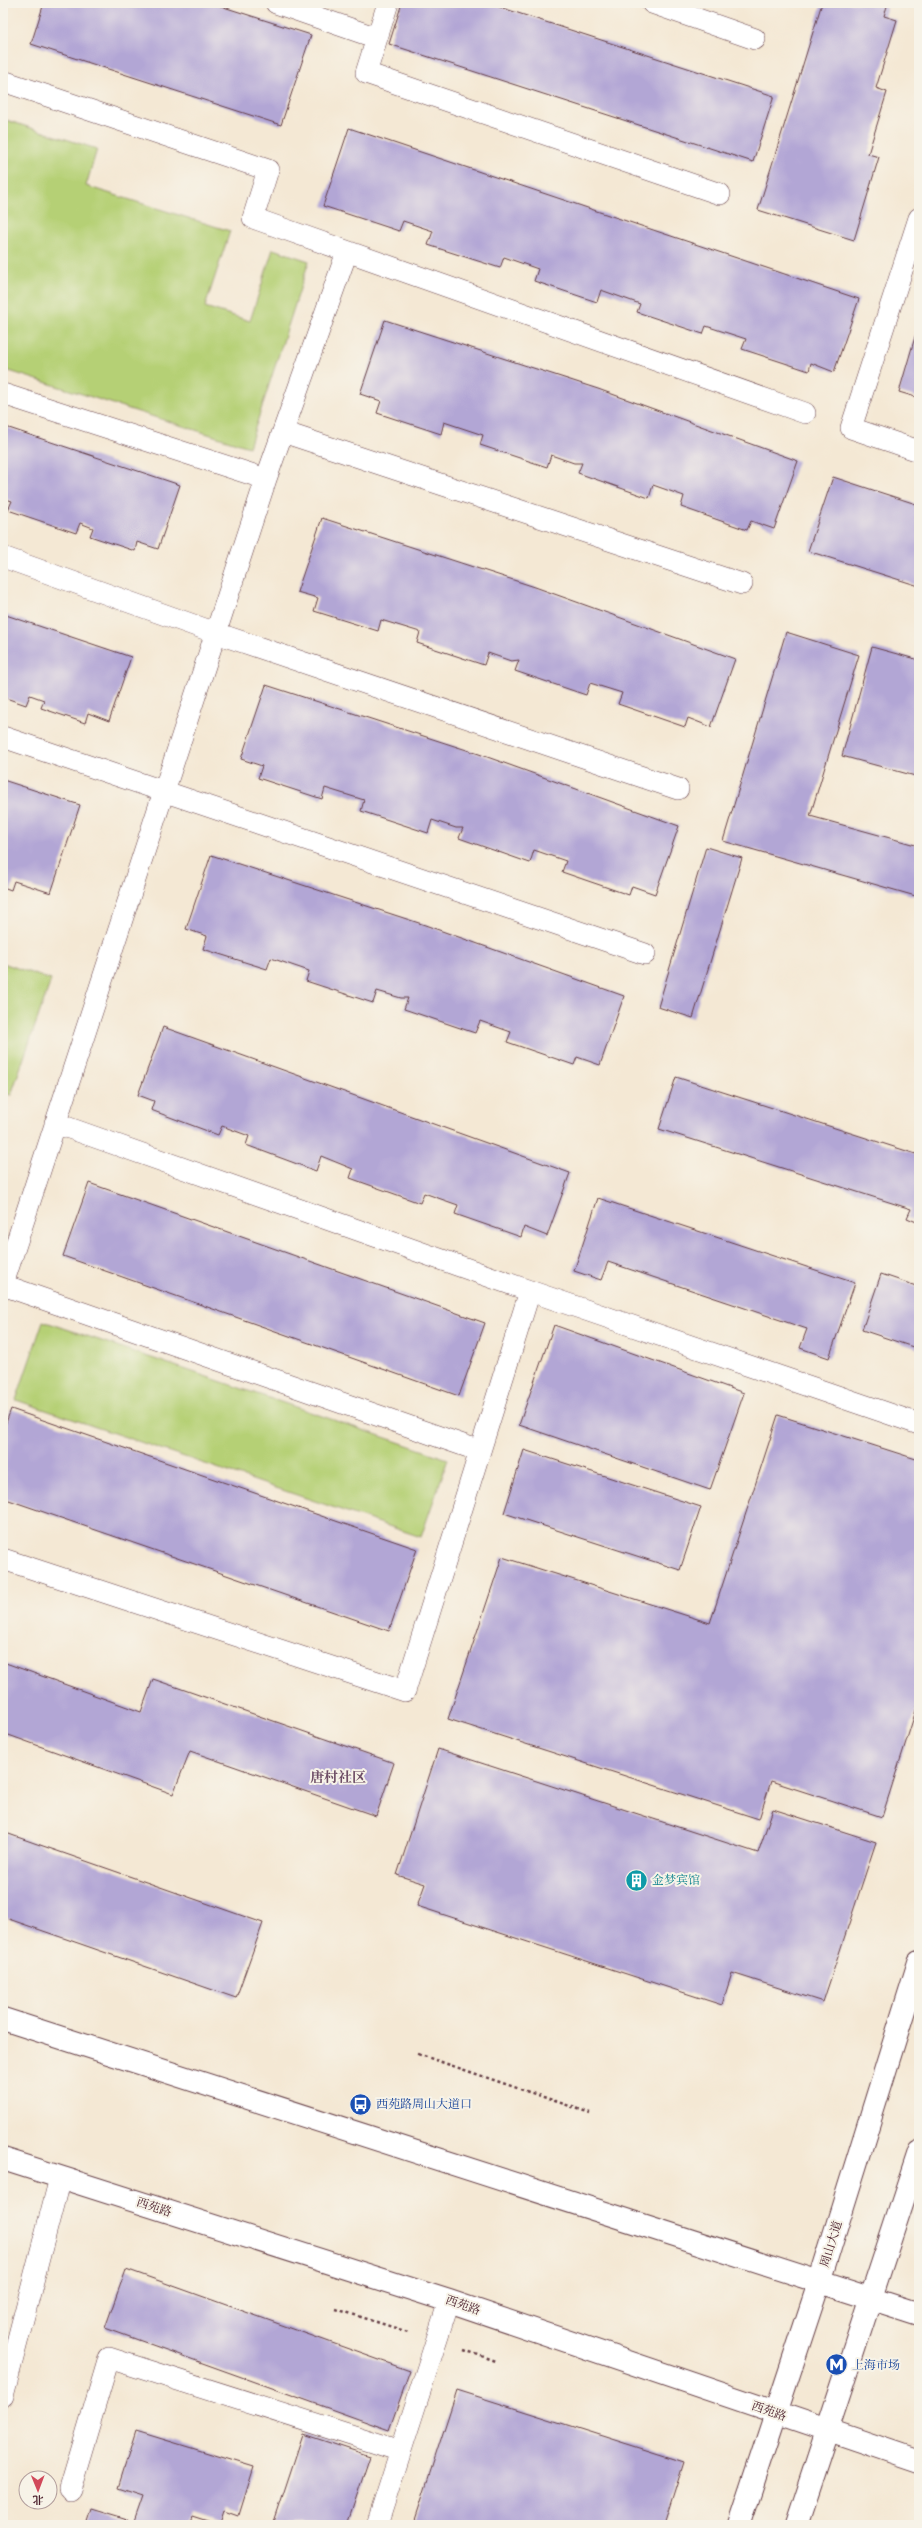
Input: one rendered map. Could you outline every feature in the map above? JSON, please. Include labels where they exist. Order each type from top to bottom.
[{"type":"main road","name":"周山大道","points":[[739,2525],[819,2283],[919,1962]]},
{"type":"main road","points":[[3,2019],[919,2314]]},
{"type":"main road","points":[[796,2525],[872,2299],[919,2152]]},
{"type":"main road","name":"西苑路","points":[[3,2159],[449,2301],[919,2461]]},
{"type":"lane","points":[[276,3],[377,38]]},
{"type":"lane","points":[[388,3],[366,73],[720,194]]},
{"type":"lane","points":[[652,3],[755,39]]},
{"type":"lane","points":[[3,81],[268,170],[253,218],[805,413]]},
{"type":"lane","points":[[919,218],[851,428],[919,451]]},
{"type":"lane","points":[[347,252],[266,479],[3,1285],[480,1451]]},
{"type":"lane","points":[[3,394],[266,479]]},
{"type":"lane","points":[[283,432],[742,584]]},
{"type":"lane","points":[[3,557],[216,633],[678,789]]},
{"type":"lane","points":[[3,737],[645,954]]},
{"type":"lane","points":[[55,1123],[530,1292],[919,1424]]},
{"type":"lane","points":[[3,1559],[405,1691],[530,1292]]},
{"type":"lane","points":[[3,2396],[60,2178]]},
{"type":"lane","points":[[377,2525],[449,2301]]},
{"type":"lane","points":[[70,2490],[109,2358],[401,2451]]},
{"type":"path","points":[[418,2054],[590,2113]]},
{"type":"path","points":[[336,2309],[411,2333]]},
{"type":"green space","points":[[3,119],[97,149],[86,186],[230,231],[205,307],[250,321],[273,249],[309,261],[249,447],[3,369]]},
{"type":"green space","points":[[3,963],[51,980],[11,1095],[3,1093]]},
{"type":"green space","points":[[43,1321],[448,1459],[421,1537],[16,1400]]},
{"type":"building","points":[[44,3],[211,3],[311,35],[281,125],[31,44]]},
{"type":"building","points":[[402,3],[487,3],[774,96],[753,162],[389,44]]},
{"type":"building","points":[[822,3],[888,3],[884,16],[897,20],[876,88],[887,92],[868,154],[879,157],[854,240],[758,210]]},
{"type":"building","points":[[349,128],[859,299],[834,372],[811,363],[809,371],[742,349],[746,339],[706,326],[703,334],[637,312],[640,304],[601,290],[597,302],[534,281],[538,269],[504,257],[500,268],[428,245],[433,231],[403,221],[399,231],[323,206]]},
{"type":"building","points":[[385,320],[598,389],[798,461],[774,529],[751,521],[747,530],[681,507],[684,496],[653,485],[649,498],[578,473],[582,463],[574,463],[551,455],[547,467],[480,445],[483,435],[444,422],[441,434],[377,413],[381,401],[360,394]]},
{"type":"building","points":[[917,330],[919,331],[919,398],[899,392]]},
{"type":"building","points":[[3,426],[180,485],[158,549],[137,542],[135,551],[90,536],[93,528],[80,523],[76,533],[8,510],[12,501],[3,498]]},
{"type":"building","points":[[833,477],[919,505],[919,586],[808,551]]},
{"type":"building","points":[[322,518],[535,587],[735,659],[711,727],[688,718],[685,727],[618,704],[622,693],[590,683],[586,695],[515,671],[519,660],[511,661],[488,653],[484,665],[417,643],[420,632],[381,620],[378,631],[314,611],[318,598],[297,592]]},
{"type":"building","points":[[3,614],[131,657],[109,721],[88,713],[85,723],[41,708],[44,700],[30,695],[26,705],[3,697]]},
{"type":"building","points":[[786,632],[859,655],[810,816],[919,846],[919,897],[723,841]]},
{"type":"building","points":[[872,647],[919,660],[919,777],[842,756]]},
{"type":"building","points":[[266,685],[479,754],[679,826],[655,894],[632,886],[629,895],[562,872],[566,861],[534,850],[530,863],[459,838],[463,828],[456,828],[432,820],[428,833],[361,811],[364,800],[325,788],[322,799],[258,778],[262,766],[241,759]]},
{"type":"building","points":[[3,780],[80,805],[51,893],[14,881],[11,890],[3,887]]},
{"type":"building","points":[[706,847],[742,858],[693,1018],[658,1007]]},
{"type":"building","points":[[211,855],[425,925],[624,996],[600,1065],[577,1057],[574,1065],[507,1042],[511,1032],[480,1021],[475,1033],[404,1009],[408,998],[401,998],[377,991],[373,1003],[306,981],[309,971],[271,958],[267,969],[203,949],[207,936],[186,929]]},
{"type":"building","points":[[163,1027],[570,1173],[547,1236],[524,1227],[521,1237],[455,1214],[458,1205],[424,1193],[420,1203],[350,1178],[353,1169],[321,1156],[316,1171],[246,1145],[249,1136],[222,1126],[218,1135],[151,1110],[154,1101],[138,1095]]},
{"type":"building","points":[[676,1077],[919,1155],[919,1223],[907,1218],[911,1209],[659,1129]]},
{"type":"building","points":[[89,1183],[485,1323],[459,1396],[63,1256]]},
{"type":"building","points":[[598,1198],[855,1283],[829,1358],[800,1348],[807,1329],[608,1262],[601,1280],[574,1271]]},
{"type":"building","points":[[881,1274],[919,1287],[919,1349],[862,1330]]},
{"type":"building","points":[[554,1325],[744,1393],[710,1490],[519,1425]]},
{"type":"building","points":[[11,1409],[417,1549],[389,1631],[3,1498],[3,1431]]},
{"type":"building","points":[[778,1415],[919,1460],[919,1701],[882,1817],[771,1781],[759,1819],[448,1719],[502,1557],[710,1623]]},
{"type":"building","points":[[524,1450],[701,1507],[680,1570],[504,1513]]},
{"type":"building","points":[[3,1662],[141,1712],[153,1679],[394,1763],[376,1816],[190,1751],[173,1794],[3,1733]]},
{"type":"building","name":"金梦宾馆","points":[[438,1749],[758,1853],[773,1809],[876,1842],[823,2002],[732,1973],[722,2005],[417,1906],[425,1884],[397,1875]]},
{"type":"building","points":[[3,1832],[263,1923],[236,1998],[3,1917]]},
{"type":"building","points":[[126,2269],[410,2371],[389,2430],[105,2328]]},
{"type":"building","points":[[457,2390],[684,2462],[664,2525],[413,2525]]},
{"type":"building","points":[[136,2431],[254,2467],[239,2515],[225,2510],[220,2525],[192,2516],[189,2525],[86,2525],[91,2509],[134,2522],[143,2496],[118,2488]]},
{"type":"building","points":[[303,2434],[370,2456],[347,2525],[273,2525]]},
{"type":"place","name":"金梦宾馆","points":[[637,1880]]},
{"type":"place","name":"西苑路周山大道口","points":[[361,2104]]},
{"type":"place","name":"上海市场","points":[[837,2365]]},
{"type":"district","name":"唐村社区","points":[[338,1777]]}]
